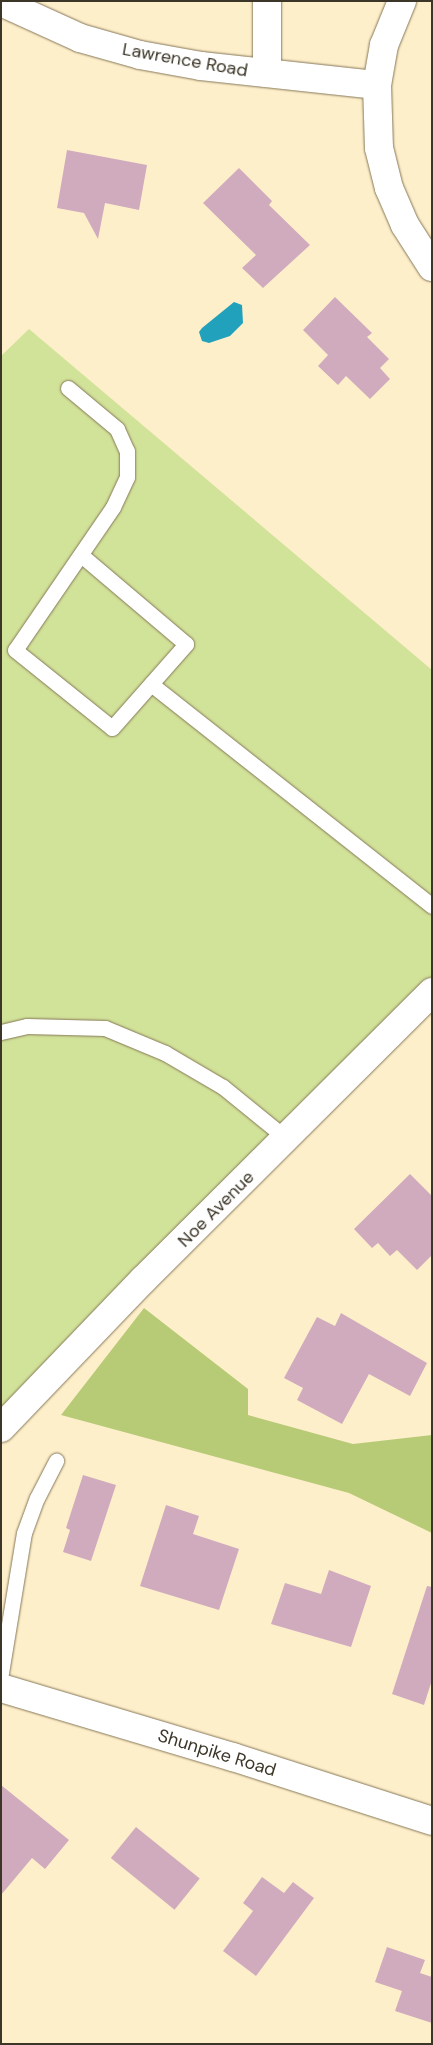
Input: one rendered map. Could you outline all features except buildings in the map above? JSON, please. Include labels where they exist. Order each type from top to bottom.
[{"type":"street","points":[[268,1],[268,73]]},
{"type":"street","points":[[402,1],[384,46],[377,85],[379,148],[389,188],[405,225],[432,267]]},
{"type":"street","name":"Lawrence Road","points":[[1,2],[80,38],[140,55],[268,73],[377,85]]},
{"type":"street","name":"Noe Avenue","points":[[1,1428],[143,1280],[287,1139],[432,992]]},
{"type":"street","name":"Shunpike Road","points":[[1,1688],[233,1757],[432,1820]]},
{"type":"lane","points":[[68,388],[117,429],[127,451],[127,477],[121,492],[16,650],[112,728],[186,644],[81,554]]},
{"type":"lane","points":[[150,684],[432,906]]},
{"type":"lane","points":[[1,1032],[27,1026],[106,1028],[165,1053],[215,1082],[287,1139]]},
{"type":"lane","points":[[1,1673],[24,1533],[56,1461]]},
{"type":"green space","points":[[29,329],[432,670],[432,989],[1,1423],[1,356]]},
{"type":"green space","points":[[144,1308],[248,1389],[248,1415],[353,1444],[432,1435],[432,1533],[349,1493],[61,1415]]},
{"type":"water","points":[[234,302],[242,305],[243,323],[230,336],[209,343],[202,341],[199,332],[202,328]]}]
